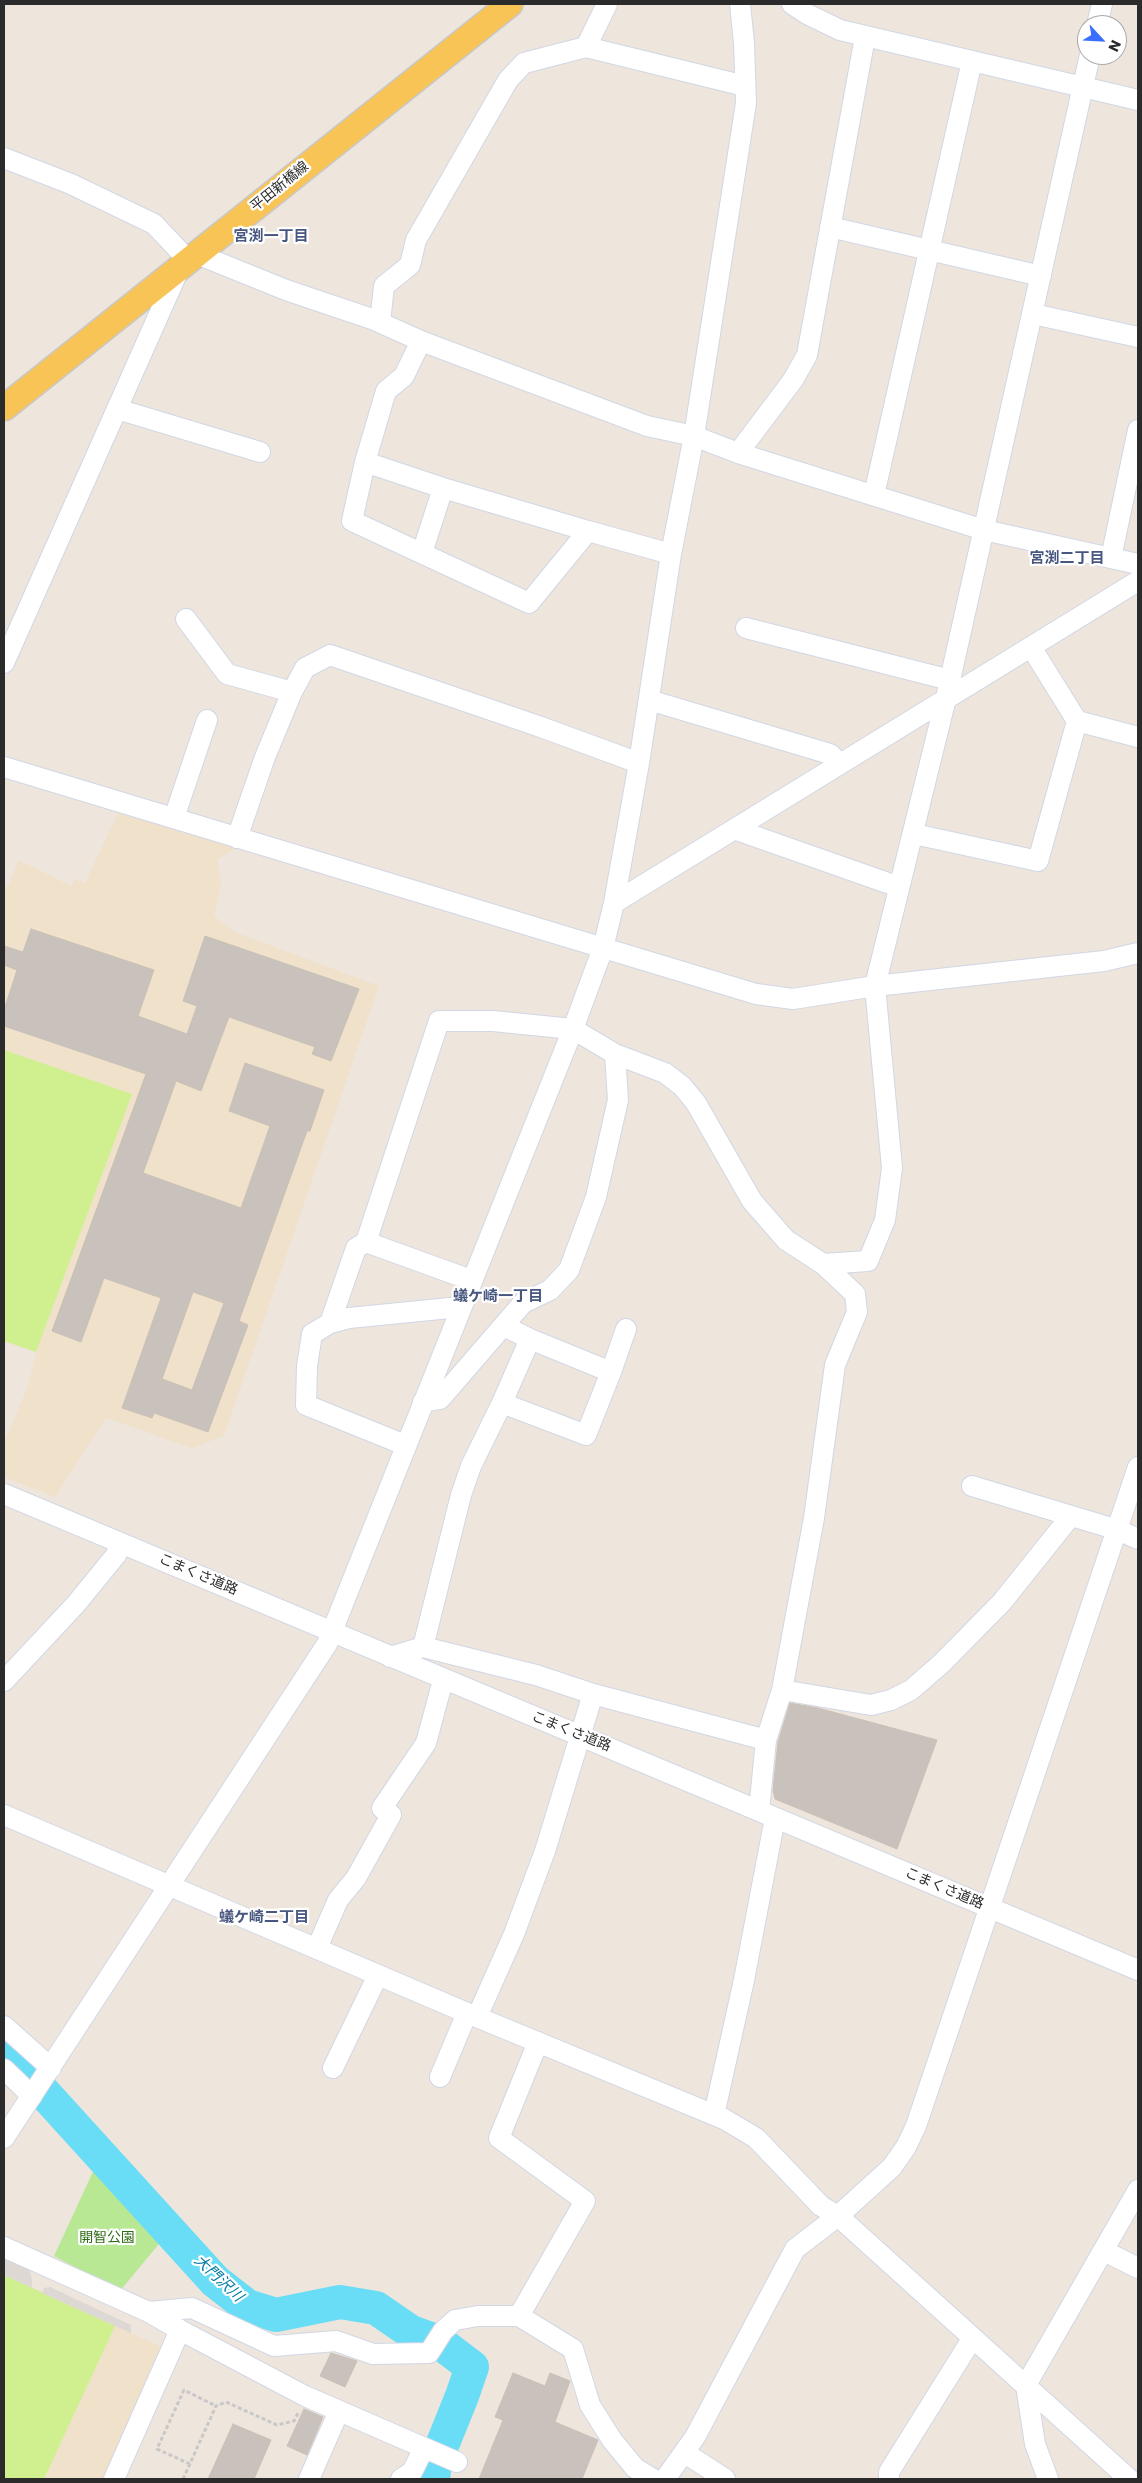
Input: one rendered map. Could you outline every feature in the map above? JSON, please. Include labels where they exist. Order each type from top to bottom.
[{"type":"main road","name":"平田新橋線","points":[[4,408],[510,4]]},
{"type":"street","points":[[586,47],[607,4]]},
{"type":"street","points":[[4,2138],[170,1885],[321,1652],[332,1632],[460,1307],[573,1029],[603,948],[614,903],[639,763],[671,554],[694,436],[746,103],[740,4]]},
{"type":"street","points":[[792,4],[822,22],[840,30],[1138,100]]},
{"type":"street","points":[[738,453],[793,380],[806,355],[866,37]]},
{"type":"street","points":[[380,322],[384,286],[410,265],[416,240],[508,80],[524,63],[586,47],[745,86]]},
{"type":"street","points":[[874,495],[972,61]]},
{"type":"street","points":[[823,1264],[868,1261],[885,1220],[892,1168],[875,986],[914,834],[948,689],[1087,65]]},
{"type":"street","points":[[4,158],[71,184],[154,224],[189,260],[380,322],[420,341],[647,426],[694,436],[738,453],[984,530],[1138,564]]},
{"type":"street","points":[[830,227],[1041,276]]},
{"type":"street","points":[[4,663],[117,409],[189,260]]},
{"type":"street","points":[[1033,314],[1138,337]]},
{"type":"street","points":[[420,341],[404,376],[386,392],[365,462],[352,521],[529,604],[588,531]]},
{"type":"street","points":[[117,409],[260,452]]},
{"type":"street","points":[[1111,558],[1138,430]]},
{"type":"street","points":[[365,462],[443,488],[671,554]]},
{"type":"street","points":[[422,554],[443,488]]},
{"type":"street","points":[[614,903],[840,764],[948,689],[1031,647],[1138,581]]},
{"type":"street","points":[[186,619],[227,674],[292,692]]},
{"type":"street","points":[[746,628],[948,689]]},
{"type":"street","points":[[1031,647],[1077,722],[1138,737]]},
{"type":"street","points":[[237,838],[265,757],[292,692],[306,668],[330,655],[538,726],[639,763]]},
{"type":"street","points":[[649,700],[830,754],[840,764]]},
{"type":"street","points":[[174,818],[207,720]]},
{"type":"street","points":[[914,834],[1038,861],[1077,722]]},
{"type":"street","points":[[4,767],[756,994],[793,999],[875,986],[1104,961],[1138,953]]},
{"type":"street","points":[[734,829],[899,887]]},
{"type":"street","points":[[330,1323],[356,1248],[366,1242],[439,1021],[493,1021],[573,1029],[616,1054],[665,1073],[682,1086],[696,1103],[752,1200],[786,1240],[823,1264],[855,1294],[856,1312],[835,1365],[814,1518],[782,1690],[766,1740],[767,1815],[744,1980],[714,2115]]},
{"type":"street","points":[[423,1402],[440,1400],[523,1302],[550,1290],[569,1270],[596,1197],[618,1100],[616,1054]]},
{"type":"street","points":[[366,1242],[471,1280]]},
{"type":"street","points":[[405,1445],[306,1405],[307,1366],[312,1334],[330,1323],[349,1318],[460,1307]]},
{"type":"street","points":[[504,1326],[530,1339],[611,1372]]},
{"type":"street","points":[[502,1403],[586,1435],[626,1329]]},
{"type":"street","points":[[423,1647],[468,1473],[530,1339]]},
{"type":"street","points":[[665,2479],[685,2453],[795,2249],[838,2216],[892,2167],[906,2147],[916,2126],[991,1909],[1138,1469]]},
{"type":"street","points":[[972,1486],[1118,1530],[1138,1539]]},
{"type":"street","name":"こまくさ道路","points":[[4,1494],[443,1680],[1138,1970]]},
{"type":"street","points":[[782,1690],[871,1704],[891,1700],[911,1690],[942,1663],[1002,1602],[1070,1517]]},
{"type":"street","points":[[4,1681],[76,1604],[116,1555],[121,1544]]},
{"type":"street","points":[[390,1657],[423,1647],[536,1675],[593,1694],[766,1740]]},
{"type":"street","points":[[317,1948],[338,1900],[356,1878],[391,1815],[382,1808],[426,1743],[443,1680]]},
{"type":"street","points":[[440,2076],[514,1934],[545,1851],[593,1694]]},
{"type":"street","points":[[4,1815],[472,2015],[714,2115],[756,2138],[821,2206],[838,2216],[1129,2479]]},
{"type":"street","points":[[333,2068],[378,1975]]},
{"type":"street","points":[[4,2026],[49,2071]]},
{"type":"street","points":[[519,2316],[585,2201],[499,2138],[538,2042]]},
{"type":"street","points":[[4,2069],[34,2094]]},
{"type":"street","points":[[1048,2479],[1035,2444],[1026,2385],[1138,2190]]},
{"type":"street","points":[[4,2247],[149,2312],[305,2396],[456,2462]]},
{"type":"street","points":[[1104,2251],[1138,2268]]},
{"type":"street","points":[[149,2312],[192,2308],[274,2346],[336,2341],[373,2354],[429,2353],[443,2331],[455,2320],[470,2317],[519,2316],[573,2349],[590,2405],[612,2440],[634,2468],[653,2479]]},
{"type":"street","points":[[114,2479],[180,2330]]},
{"type":"street","points":[[890,2479],[889,2472],[972,2339]]},
{"type":"street","points":[[309,2479],[339,2411]]},
{"type":"street","points":[[400,2479],[412,2472],[425,2449]]},
{"type":"street","points":[[685,2453],[725,2479]]},
{"type":"path","points":[[190,2464],[157,2449],[184,2390],[216,2406]]},
{"type":"path","points":[[183,2479],[216,2406],[226,2402],[277,2425],[294,2421],[305,2396]]},
{"type":"shaded area","points":[[118,813],[236,848],[217,860],[221,885],[214,916],[235,932],[379,986],[224,1436],[192,1448],[106,1418],[55,1497],[4,1477],[4,1444],[28,1386],[36,1352],[4,1341],[4,886],[8,887],[19,860],[71,886],[75,879],[85,883]]},
{"type":"shaded area","points":[[4,2256],[29,2268],[32,2288],[4,2275]]},
{"type":"shaded area","points":[[4,2275],[164,2348],[103,2479],[4,2479]]},
{"type":"shaded area","points":[[50,2287],[131,2325],[131,2333],[42,2293],[44,2288]]},
{"type":"green space","points":[[4,1050],[132,1094],[36,1352],[4,1341]]},
{"type":"green space","name":"開智公園","points":[[97,2163],[163,2239],[120,2291],[54,2256]]},
{"type":"green space","points":[[4,2275],[115,2326],[44,2479],[4,2479]]},
{"type":"building","points":[[31,929],[154,970],[138,1016],[187,1034],[197,1006],[183,1001],[205,936],[359,989],[331,1061],[312,1054],[315,1047],[229,1017],[201,1091],[176,1081],[143,1173],[241,1208],[270,1126],[229,1111],[245,1063],[324,1090],[310,1131],[307,1131],[239,1321],[248,1325],[208,1432],[154,1413],[152,1418],[122,1408],[161,1298],[104,1278],[81,1342],[52,1331],[146,1074],[4,1026],[4,1010],[17,970],[4,965],[4,946],[23,952]],"holes":[[[193,1292],[224,1303],[192,1390],[162,1379]]]},
{"type":"building","points":[[790,1703],[818,1708],[937,1740],[897,1849],[775,1799],[773,1790],[778,1742]]},
{"type":"building","points":[[331,2353],[357,2361],[345,2387],[320,2376]]},
{"type":"building","points":[[513,2373],[545,2386],[550,2373],[570,2381],[555,2422],[598,2440],[582,2479],[479,2479],[503,2420],[495,2417]]},
{"type":"building","points":[[304,2409],[323,2417],[307,2455],[287,2446]]},
{"type":"building","points":[[233,2424],[271,2440],[254,2479],[208,2479]]},
{"type":"waterway","name":"大門沢川","points":[[4,2049],[215,2281],[247,2306],[276,2315],[340,2302],[376,2308],[411,2332],[439,2342],[472,2367],[435,2463],[433,2479]]},
{"type":"district","name":"宮渕一丁目","points":[[271,237]]},
{"type":"district","name":"宮渕二丁目","points":[[1067,559]]},
{"type":"district","name":"蟻ケ崎一丁目","points":[[498,1297]]},
{"type":"district","name":"蟻ケ崎二丁目","points":[[264,1918]]}]
